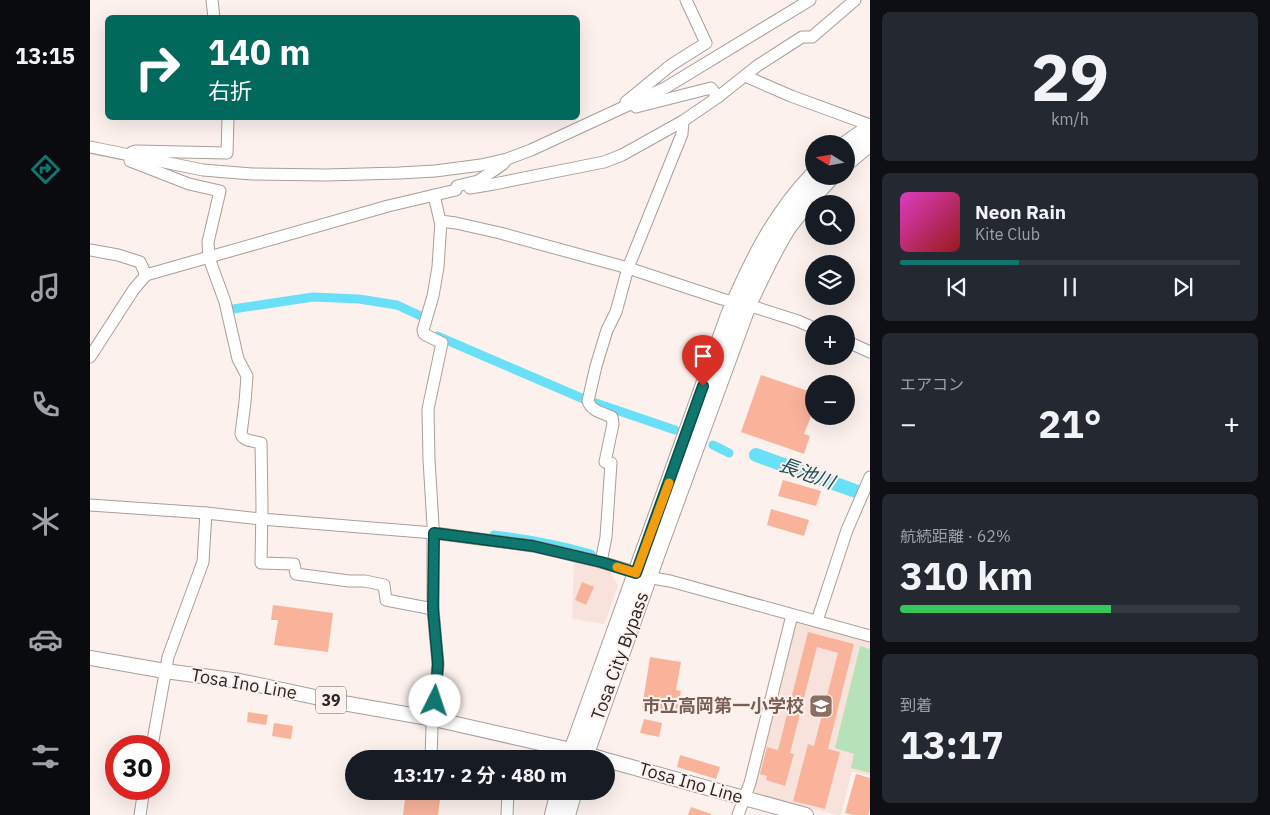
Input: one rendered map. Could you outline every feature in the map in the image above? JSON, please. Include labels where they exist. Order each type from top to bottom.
[{"type":"highway","points":[[855,137],[870,126]]},
{"type":"highway","points":[[855,156],[870,143]]},
{"type":"highway","name":"Tosa City Bypass","points":[[579,750],[741,304],[749,268],[774,224],[805,184]]},
{"type":"highway","name":"Tosa City Bypass","points":[[741,304],[762,274],[788,229],[823,185]]},
{"type":"highway","points":[[553,815],[557,800]]},
{"type":"highway","points":[[567,815],[571,800]]},
{"type":"main road","name":"Tosa Ino Line","points":[[90,658],[240,681],[343,703],[434,719],[554,750]]},
{"type":"main road","name":"Tosa Ino Line","points":[[615,762],[806,815]]},
{"type":"street","points":[[212,0],[214,15]]},
{"type":"street","points":[[625,107],[626,101],[671,65],[706,43],[686,0]]},
{"type":"street","points":[[90,147],[203,170],[252,174],[326,175],[435,171],[481,165],[507,159],[531,150],[664,88],[810,0]]},
{"type":"street","points":[[90,357],[134,289],[146,275],[388,206],[456,190],[604,162],[622,155],[683,121],[802,37],[812,37],[855,0]]},
{"type":"street","points":[[745,76],[870,126]]},
{"type":"street","points":[[625,107],[630,109],[710,88],[718,97]]},
{"type":"street","points":[[123,154],[136,151],[227,153],[228,120]]},
{"type":"street","points":[[602,558],[606,537],[611,463],[605,462],[613,424],[612,418],[594,409],[588,404],[588,401],[596,366],[607,330],[616,312],[628,268],[682,134],[683,121]]},
{"type":"street","points":[[123,154],[130,161],[180,181],[220,191],[208,242],[209,258],[225,302],[238,358],[247,376],[240,434],[244,439],[261,443],[262,563],[294,564],[296,574],[349,581],[365,581],[384,585],[386,600],[433,609]]},
{"type":"street","points":[[456,190],[457,186],[478,181],[503,164],[507,159]]},
{"type":"street","points":[[431,750],[438,664],[433,609],[433,530],[428,408],[442,343],[424,334],[423,330],[433,296],[438,267],[441,221],[434,195]]},
{"type":"street","points":[[441,221],[500,233],[628,268],[805,324]]},
{"type":"street","points":[[90,250],[118,255],[140,262],[146,275]]},
{"type":"street","points":[[855,346],[870,352]]},
{"type":"street","points":[[817,622],[847,530],[870,477]]},
{"type":"street","points":[[90,505],[262,516],[433,530],[533,546],[602,558],[642,574],[870,636]]},
{"type":"street","points":[[154,735],[165,671],[172,645],[203,562],[206,513]]},
{"type":"street","points":[[738,815],[750,783],[792,615]]},
{"type":"street","points":[[140,815],[142,800]]},
{"type":"street","points":[[507,815],[508,800]]},
{"type":"shaded area","points":[[574,560],[609,569],[618,586],[604,624],[572,619]]},
{"type":"shaded area","name":"市立高岡第一小学校","points":[[796,621],[870,641],[870,776],[852,771],[841,815],[753,794],[752,790]]},
{"type":"green space","points":[[860,646],[870,649],[870,773],[851,768],[854,754],[835,748]]},
{"type":"building","points":[[761,375],[805,390],[805,425],[808,425],[804,434],[810,436],[804,454],[741,432]]},
{"type":"building","points":[[783,480],[821,491],[816,506],[778,496]]},
{"type":"building","points":[[771,509],[809,520],[804,536],[767,525]]},
{"type":"building","points":[[582,582],[594,587],[586,605],[575,600]]},
{"type":"building","points":[[273,605],[333,613],[328,652],[274,645],[278,620],[271,620]]},
{"type":"building","points":[[808,632],[854,644],[828,749],[840,752],[825,809],[793,801],[808,744],[814,746],[838,653],[817,647],[790,753],[794,754],[785,786],[766,780],[767,776],[760,774],[767,747],[778,750]]},
{"type":"building","points":[[650,657],[681,662],[676,690],[681,691],[677,713],[642,708]]},
{"type":"building","points":[[248,712],[268,715],[266,725],[247,722]]},
{"type":"building","points":[[644,719],[662,723],[659,737],[640,733]]},
{"type":"building","points":[[274,723],[293,726],[291,739],[272,736]]},
{"type":"building","points":[[680,755],[720,767],[716,779],[677,767]]},
{"type":"building","points":[[856,774],[870,778],[870,809],[868,815],[845,813]]},
{"type":"building","points":[[405,800],[440,800],[438,815],[403,815]]},
{"type":"building","points":[[691,807],[711,814],[711,815],[688,815]]},
{"type":"waterway","points":[[233,309],[313,297],[359,299],[397,305],[425,318]]},
{"type":"waterway","points":[[437,336],[586,400]]},
{"type":"waterway","points":[[590,401],[675,430]]},
{"type":"waterway","points":[[713,445],[729,453]]},
{"type":"waterway","name":"長池川","points":[[756,455],[858,492]]},
{"type":"waterway","points":[[494,535],[519,538],[591,554]]},
{"type":"slow traffic","points":[[617,567],[636,573],[669,483]]},
{"type":"place","name":"市立高岡第一小学校","points":[[821,706]]},
{"type":"route","points":[[435,701],[438,664],[433,609],[434,533],[533,546],[601,562],[636,573],[703,386]]}]
